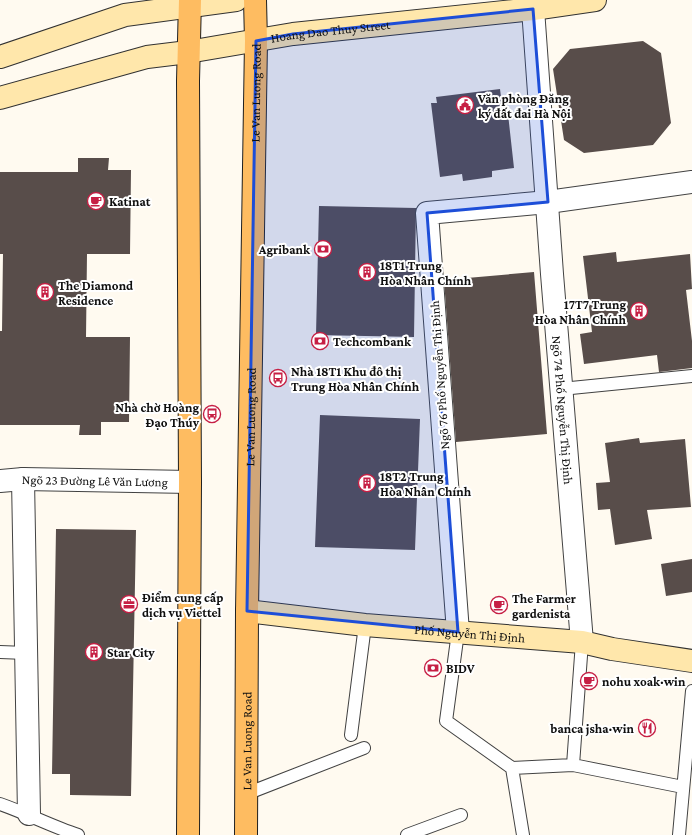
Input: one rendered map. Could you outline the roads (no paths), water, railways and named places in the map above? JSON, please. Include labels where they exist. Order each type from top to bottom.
[{"type":"main road","points":[[0,57],[125,15],[190,3],[236,0]]},
{"type":"main road","name":"Le Van Luong Road","points":[[246,835],[247,611],[256,41],[255,0]]},
{"type":"main road","name":"Hoang Dao Thuy Street","points":[[0,98],[147,57],[188,52],[293,34],[533,9],[595,0]]},
{"type":"main road","points":[[188,835],[190,482],[188,52],[190,3]]},
{"type":"main road","name":"Phố Nguyễn Thị Định","points":[[247,611],[365,625],[582,642],[612,649],[692,661]]},
{"type":"street","name":"Ngõ 74 Phố Nguyễn Thị Định","points":[[533,9],[582,642]]},
{"type":"street","points":[[548,202],[692,182]]},
{"type":"street","name":"Ngõ 76 Phố Nguyễn Thị Định","points":[[458,632],[427,213],[548,202]]},
{"type":"street","points":[[23,479],[29,814]]},
{"type":"street","name":"Ngõ 23 Đường Lê Văn Lương","points":[[0,481],[23,479],[190,482]]},
{"type":"lane","points":[[562,389],[692,376]]},
{"type":"lane","points":[[351,736],[365,625]]},
{"type":"lane","points":[[458,632],[446,721],[512,768],[573,765],[683,787]]},
{"type":"lane","points":[[573,765],[582,642]]},
{"type":"lane","points":[[0,652],[26,653]]},
{"type":"lane","points":[[680,835],[681,805],[692,691]]},
{"type":"lane","points":[[246,794],[364,748]]},
{"type":"lane","points":[[512,768],[523,835]]},
{"type":"lane","points":[[0,804],[29,814],[52,831],[78,835]]},
{"type":"lane","points":[[407,835],[461,815]]},
{"type":"place","name":"Văn phòng Đăng ký đất đai Hà Nội","points":[[465,105]]},
{"type":"place","name":"Katinat","points":[[96,201]]},
{"type":"place","name":"Agribank","points":[[323,249]]},
{"type":"place","name":"18T1 Trung Hòa Nhân Chính","points":[[367,272]]},
{"type":"place","name":"The Diamond Residence","points":[[45,292]]},
{"type":"place","name":"17T7 Trung Hòa Nhân Chính","points":[[639,311]]},
{"type":"place","name":"Techcombank","points":[[320,341]]},
{"type":"place","name":"Nhà 18T1 Khu đô thị Trung Hòa Nhân Chính","points":[[278,378]]},
{"type":"place","name":"Nhà chờ Hoàng Đạo Thúy","points":[[212,414]]},
{"type":"place","name":"18T2 Trung Hòa Nhân Chính","points":[[367,483]]},
{"type":"place","name":"Điểm cung cấp dịch vụ Viettel","points":[[129,604]]},
{"type":"place","name":"The Farmer gardenista","points":[[499,605]]},
{"type":"place","name":"Star City","points":[[94,652]]},
{"type":"place","name":"BIDV","points":[[433,668]]},
{"type":"place","name":"nohu xoak·win","points":[[589,681]]},
{"type":"place","name":"banca jsha·win","points":[[647,728]]}]
